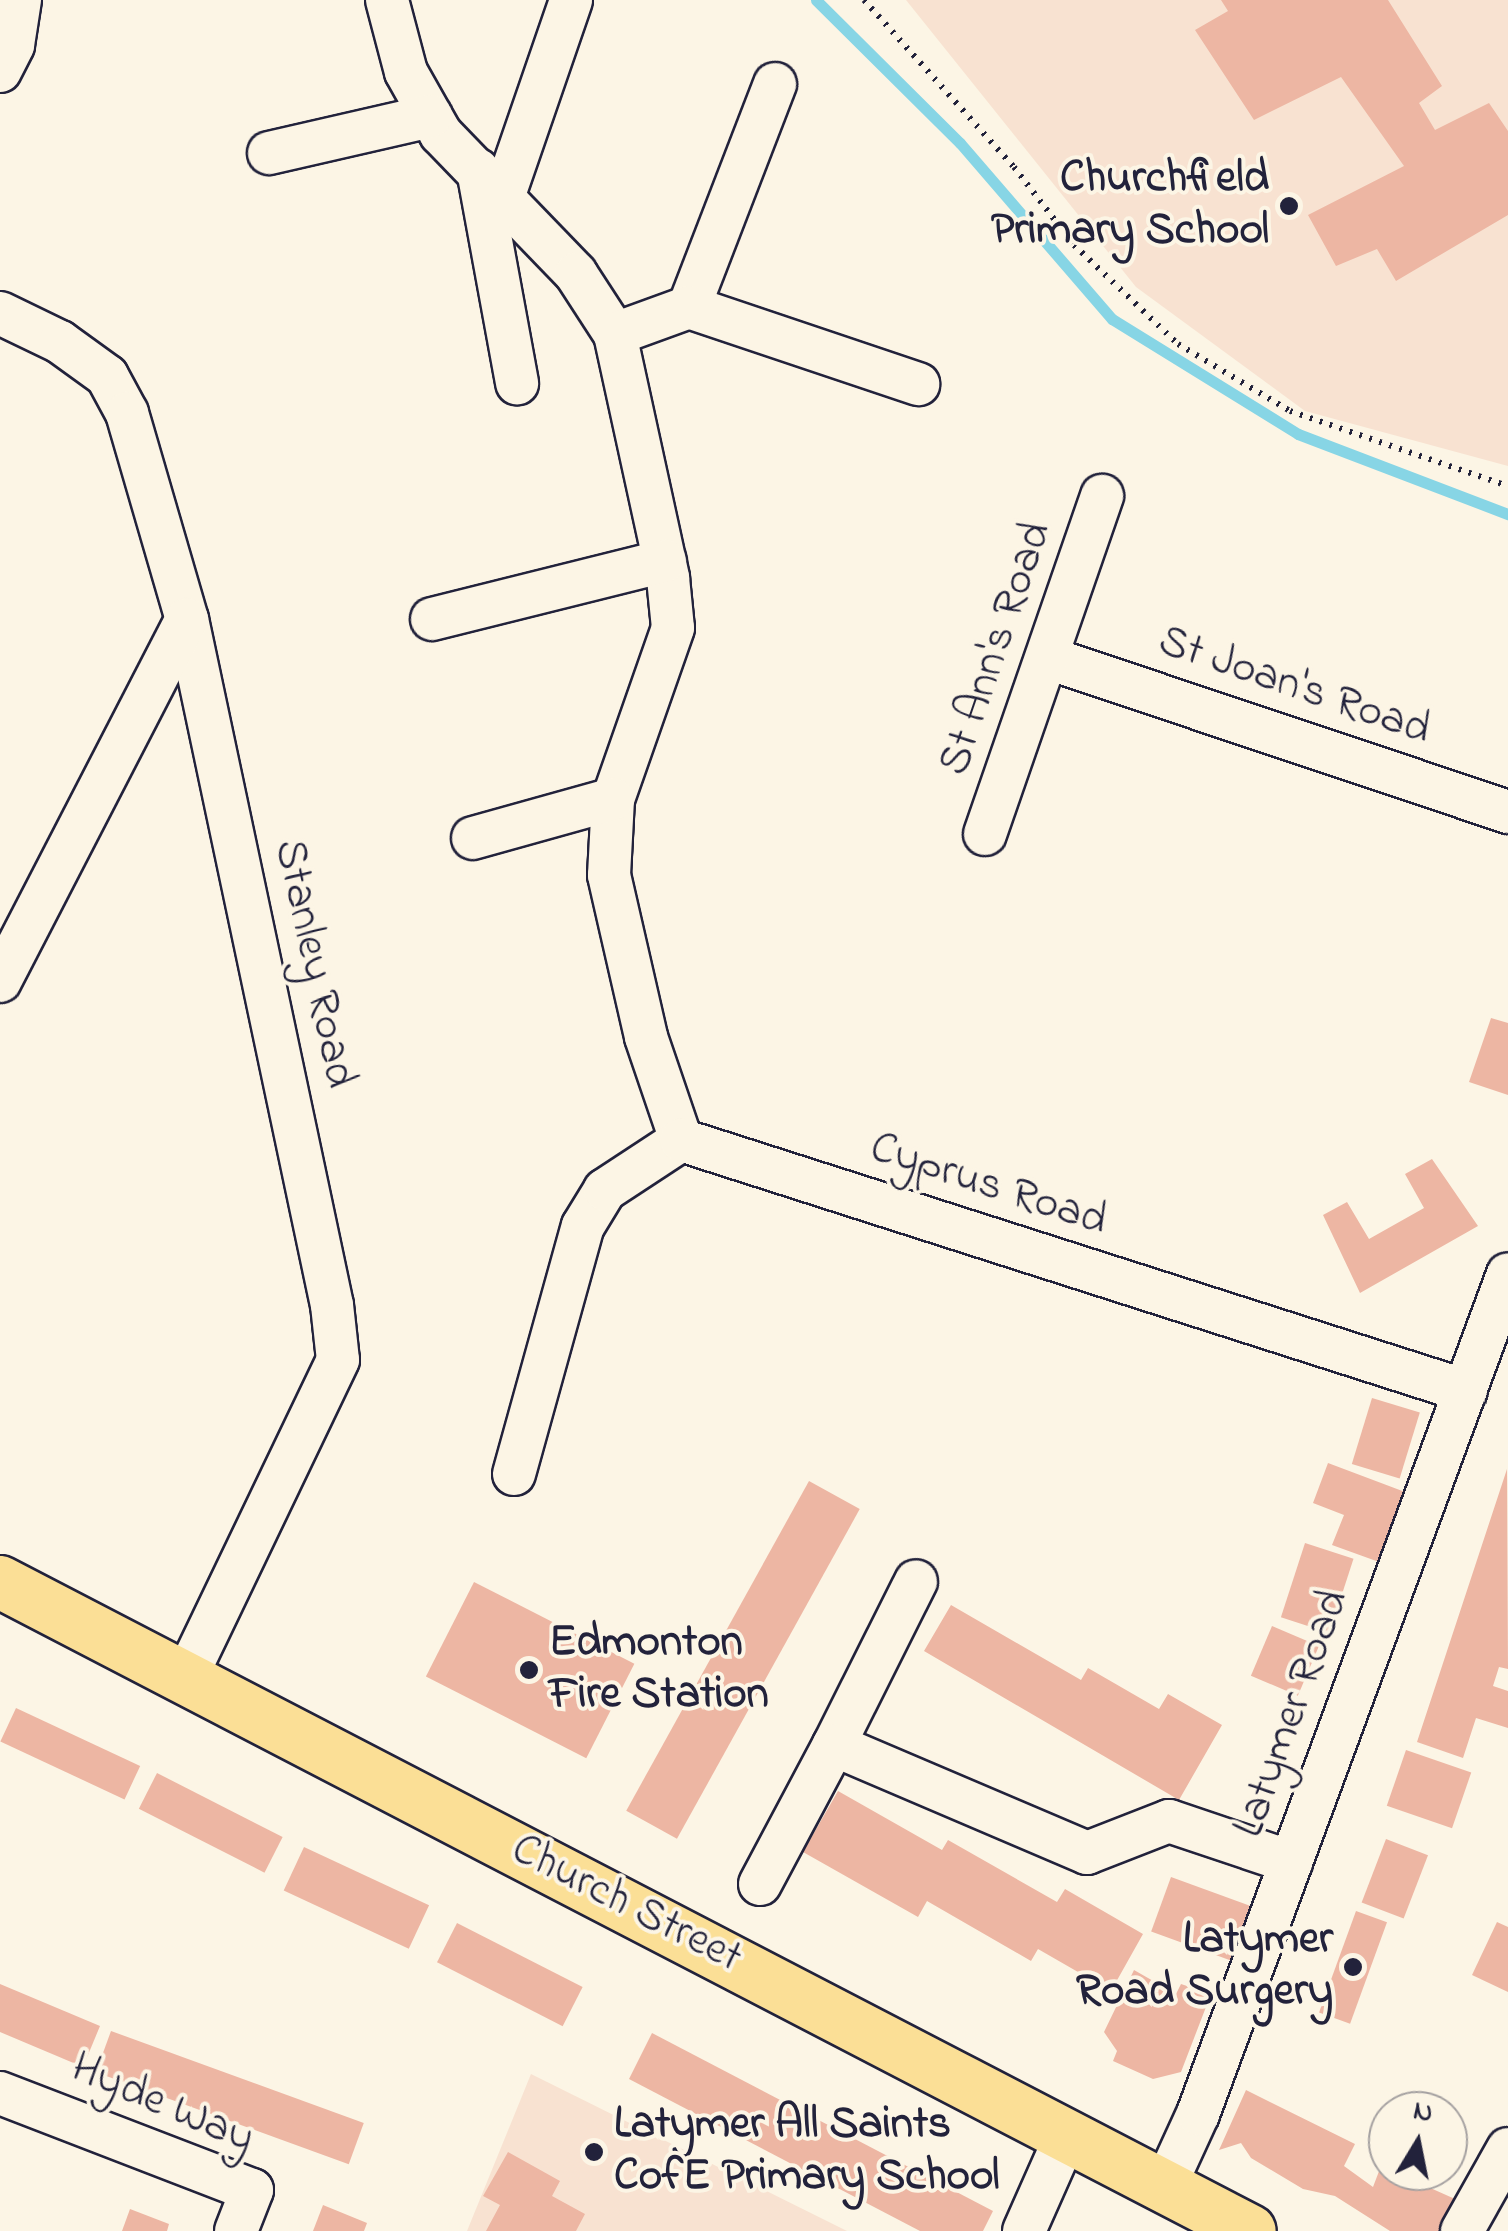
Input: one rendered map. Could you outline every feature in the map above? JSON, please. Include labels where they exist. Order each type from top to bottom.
[{"type":"main road","name":"Church Street","points":[[5,1596],[186,1677],[1250,2231]]},
{"type":"street","points":[[0,71],[12,46],[20,0]]},
{"type":"street","points":[[388,0],[406,72],[431,116],[576,274],[615,334],[665,561],[672,628],[613,800],[609,875],[646,1037],[680,1140],[605,1190],[583,1226],[559,1301],[514,1474]]},
{"type":"street","points":[[517,383],[491,182],[571,0]]},
{"type":"street","points":[[690,307],[775,84]]},
{"type":"street","points":[[269,153],[431,116]]},
{"type":"street","points":[[615,334],[690,307],[918,384]]},
{"type":"street","name":"Stanley Road","points":[[0,313],[60,342],[107,376],[127,413],[187,619],[332,1305],[338,1360],[186,1677]]},
{"type":"street","name":"St Ann's Road","points":[[985,834],[1102,496]]},
{"type":"street","points":[[432,619],[665,561]]},
{"type":"street","points":[[0,981],[187,619]]},
{"type":"street","name":"St Joan's Road","points":[[1048,658],[1508,812]]},
{"type":"street","points":[[473,838],[613,800]]},
{"type":"street","name":"Cyprus Road","points":[[680,1140],[1466,1391]]},
{"type":"street","name":"Latymer Road","points":[[1165,2186],[1291,1862],[1508,1274]]},
{"type":"street","points":[[760,1884],[916,1581]]},
{"type":"street","points":[[834,1745],[1087,1853],[1169,1821],[1291,1862]]},
{"type":"street","name":"Hyde Way","points":[[0,2093],[252,2190],[236,2231]]},
{"type":"street","points":[[1024,2231],[1067,2134]]},
{"type":"street","points":[[1462,2231],[1508,2149]]},
{"type":"path","points":[[864,0],[1014,167],[1074,245],[1178,344],[1306,418],[1508,486]]},
{"type":"shaded area","name":"Churchfield Primary School","points":[[906,0],[1508,0],[1508,466],[1305,411],[1136,287]]},
{"type":"shaded area","name":"Latymer All Saints CofE Primary School","points":[[531,2074],[847,2231],[467,2231]]},
{"type":"building","points":[[1221,0],[1388,0],[1442,86],[1419,103],[1435,130],[1489,103],[1508,131],[1508,215],[1396,281],[1377,249],[1336,266],[1308,215],[1404,166],[1341,77],[1254,120],[1195,30],[1228,11]]},
{"type":"building","points":[[1491,1018],[1508,1023],[1508,1095],[1469,1082]]},
{"type":"building","points":[[1432,1159],[1478,1226],[1360,1293],[1323,1215],[1347,1202],[1369,1239],[1424,1208],[1405,1174]]},
{"type":"building","points":[[1372,1398],[1420,1413],[1400,1479],[1352,1464]]},
{"type":"building","points":[[1328,1463],[1405,1492],[1379,1562],[1332,1545],[1344,1515],[1313,1503]]},
{"type":"building","points":[[1507,1469],[1508,1669],[1499,1667],[1493,1686],[1508,1691],[1508,1728],[1476,1718],[1463,1758],[1417,1742]]},
{"type":"building","points":[[809,1481],[860,1509],[677,1839],[626,1811]]},
{"type":"building","points":[[1305,1543],[1354,1559],[1329,1633],[1281,1617]]},
{"type":"building","name":"Edmonton Fire Station","points":[[474,1582],[634,1664],[586,1758],[426,1676]]},
{"type":"building","points":[[951,1605],[1081,1680],[1088,1668],[1159,1709],[1168,1694],[1222,1725],[1179,1800],[924,1651]]},
{"type":"building","points":[[1272,1626],[1319,1646],[1298,1696],[1251,1676]]},
{"type":"building","points":[[16,1708],[140,1766],[125,1799],[0,1742]]},
{"type":"building","points":[[1406,1750],[1471,1772],[1452,1828],[1387,1806]]},
{"type":"building","points":[[157,1773],[283,1837],[264,1873],[139,1809]]},
{"type":"building","points":[[838,1791],[942,1850],[948,1840],[1057,1902],[1065,1889],[1143,1934],[1111,1991],[1038,1949],[1031,1961],[927,1901],[918,1917],[803,1852]]},
{"type":"building","points":[[1386,1839],[1428,1855],[1404,1919],[1362,1902]]},
{"type":"building","points":[[304,1847],[429,1905],[409,1949],[284,1891]]},
{"type":"building","points":[[1171,1877],[1250,1906],[1230,1960],[1151,1932]]},
{"type":"building","name":"Latymer Road Surgery","points":[[1356,1911],[1387,1922],[1350,2024],[1319,2012]]},
{"type":"building","points":[[1497,1922],[1508,1927],[1508,1992],[1472,1975]]},
{"type":"building","points":[[457,1923],[583,1987],[563,2026],[437,1962]]},
{"type":"building","points":[[1134,1970],[1176,1994],[1181,1984],[1211,1994],[1181,2072],[1153,2079],[1113,2061],[1117,2051],[1104,2032]]},
{"type":"building","points":[[0,1984],[100,2026],[83,2067],[0,2032]]},
{"type":"building","points":[[111,2031],[364,2123],[349,2164],[96,2072]]},
{"type":"building","points":[[652,2033],[993,2211],[983,2231],[920,2231],[629,2079]]},
{"type":"building","points":[[1246,2090],[1355,2144],[1344,2166],[1368,2183],[1368,2191],[1437,2191],[1464,2203],[1443,2231],[1390,2231],[1335,2196],[1303,2189],[1251,2158],[1241,2143],[1219,2150]]},
{"type":"building","points":[[508,2152],[560,2181],[552,2196],[585,2214],[576,2231],[486,2231],[500,2205],[483,2196]]},
{"type":"building","points":[[323,2205],[367,2223],[364,2231],[313,2231]]},
{"type":"building","points":[[130,2209],[169,2224],[167,2231],[122,2231]]},
{"type":"waterway","points":[[816,0],[960,143],[1112,319],[1298,434],[1508,514]]},
{"type":"place","name":"Churchfield Primary School","points":[[1289,206]]},
{"type":"place","name":"Edmonton Fire Station","points":[[529,1670]]},
{"type":"place","name":"Latymer Road Surgery","points":[[1353,1967]]},
{"type":"place","name":"Latymer All Saints CofE Primary School","points":[[594,2152]]}]
